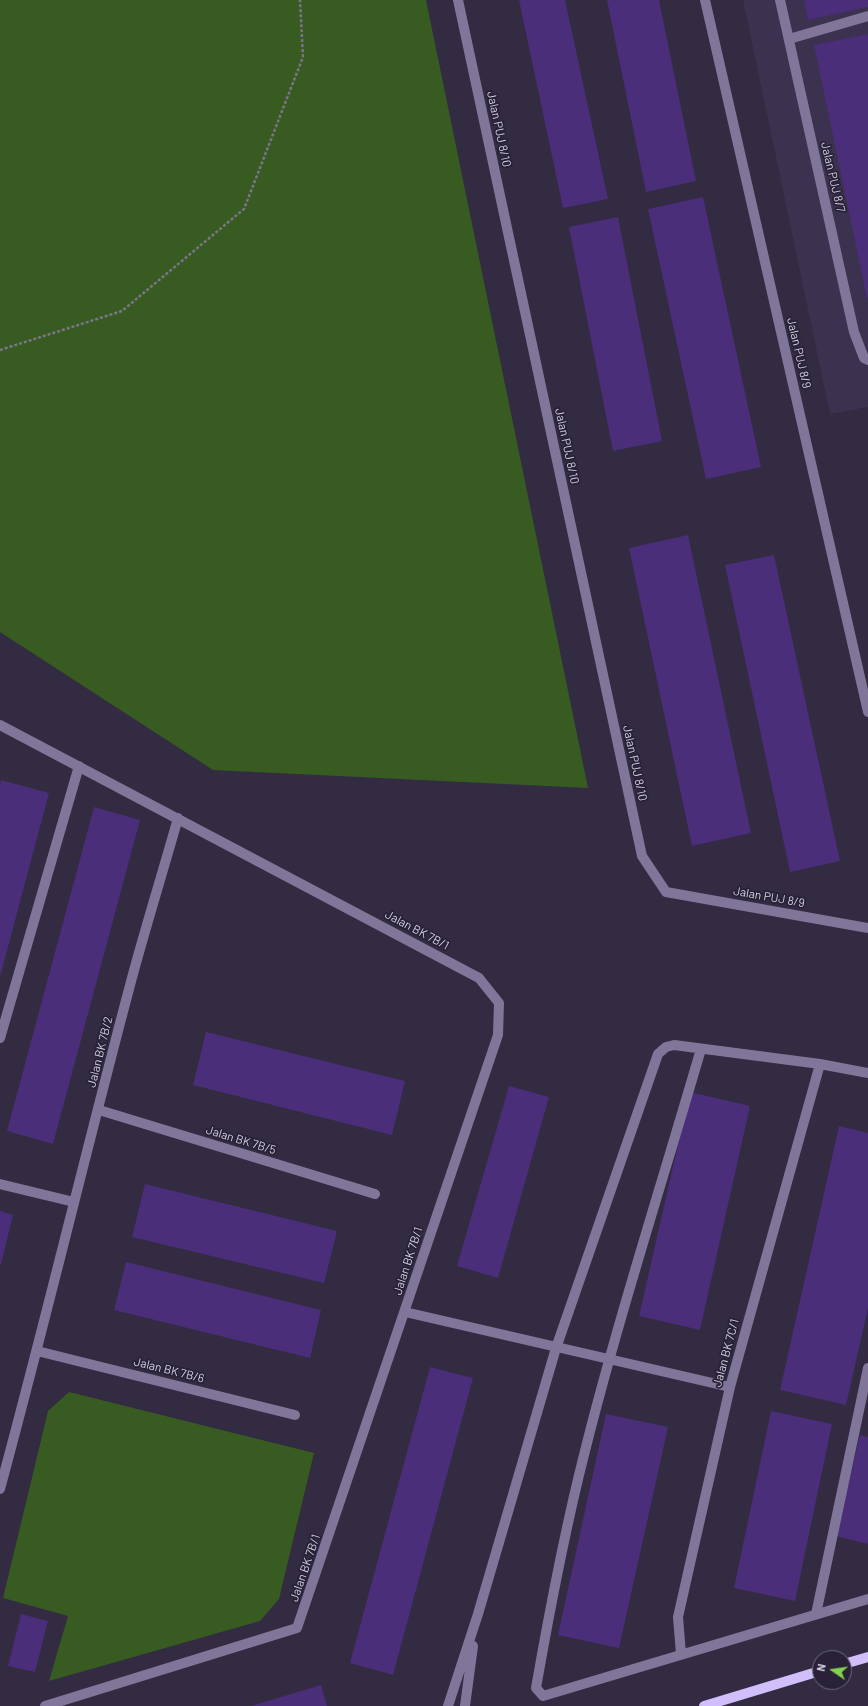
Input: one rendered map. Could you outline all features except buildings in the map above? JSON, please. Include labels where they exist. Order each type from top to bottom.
[{"type":"main road","points":[[852,1662],[868,1657]]},
{"type":"main road","points":[[704,1706],[812,1673]]},
{"type":"street","name":"Jalan PUJ 8/10","points":[[458,0],[642,856],[666,892]]},
{"type":"street","name":"Jalan PUJ 8/9","points":[[705,0],[868,712]]},
{"type":"street","name":"Jalan PUJ 8/7","points":[[780,0],[854,332],[866,359]]},
{"type":"street","points":[[788,40],[868,16]]},
{"type":"street","points":[[0,725],[178,818]]},
{"type":"street","points":[[0,1038],[79,766]]},
{"type":"street","name":"Jalan BK 7B/2","points":[[0,1488],[37,1351],[129,989],[178,818]]},
{"type":"street","name":"Jalan BK 7B/1","points":[[45,1706],[297,1628],[498,1035],[499,1003],[479,978],[178,818]]},
{"type":"street","name":"Jalan PUJ 8/9","points":[[666,892],[868,928]]},
{"type":"street","points":[[448,1706],[478,1614],[556,1348],[658,1054],[666,1047],[674,1045],[820,1064],[868,1073]]},
{"type":"street","points":[[701,1049],[609,1360],[585,1452],[554,1582],[536,1688],[543,1696],[868,1599]]},
{"type":"street","name":"Jalan BK 7C/1","points":[[681,1654],[678,1618],[730,1387],[820,1064]]},
{"type":"street","name":"Jalan BK 7B/5","points":[[99,1110],[375,1194]]},
{"type":"street","points":[[0,1184],[74,1202]]},
{"type":"street","points":[[405,1312],[730,1387]]},
{"type":"street","name":"Jalan BK 7B/6","points":[[37,1351],[295,1415]]},
{"type":"street","points":[[816,1614],[868,1368]]},
{"type":"street","points":[[465,1706],[466,1685],[478,1614]]},
{"type":"path","points":[[0,350],[122,311],[244,210],[303,57],[300,0]]},
{"type":"shaded area","points":[[743,0],[868,0],[868,407],[830,414]]},
{"type":"green space","points":[[0,0],[426,0],[588,788],[213,770],[0,632]]},
{"type":"green space","points":[[69,1392],[314,1453],[279,1599],[260,1621],[49,1681],[68,1616],[3,1598],[48,1411]]}]
